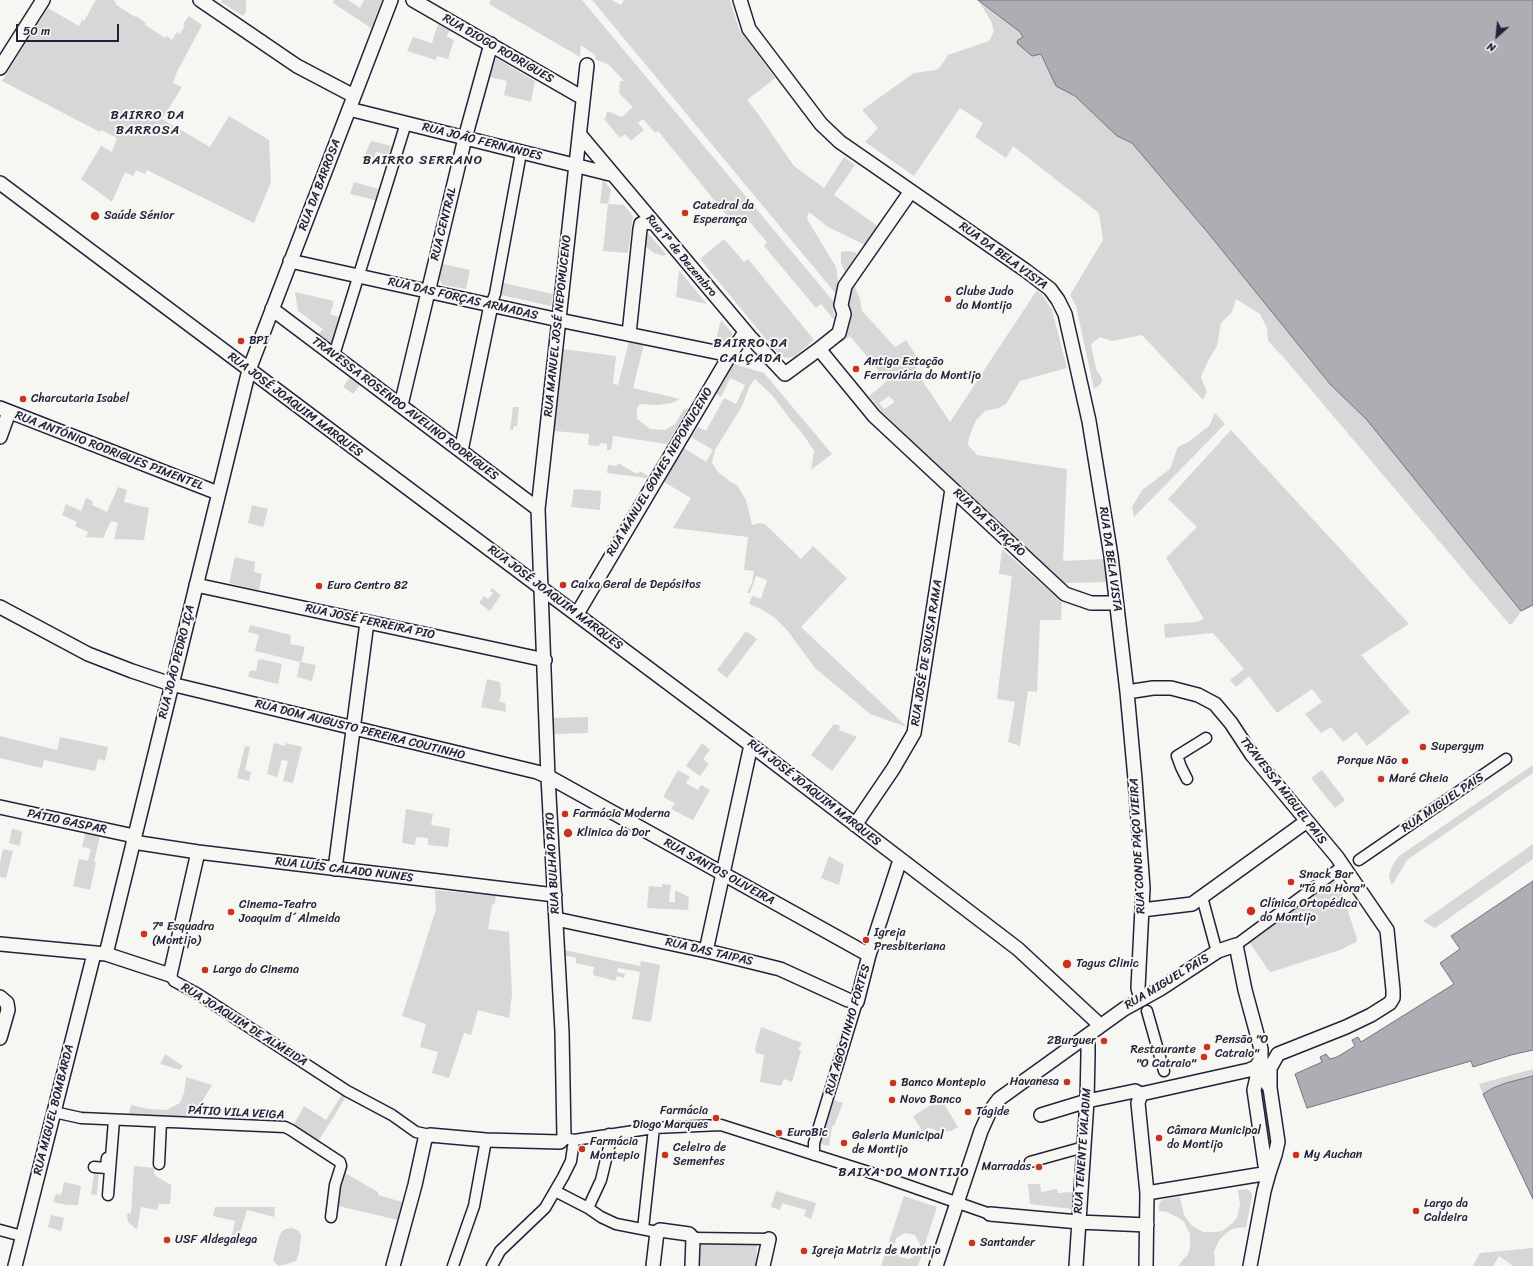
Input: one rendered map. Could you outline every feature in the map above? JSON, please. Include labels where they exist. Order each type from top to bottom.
[{"type":"street","points":[[0,68],[43,0]]},
{"type":"street","points":[[200,0],[297,66],[354,96]]},
{"type":"street","name":"RUA DA BARROSA","points":[[249,370],[391,0]]},
{"type":"street","name":"RUA DIOGO RODRIGUES","points":[[413,0],[583,98]]},
{"type":"street","name":"RUA DA BELA VISTA","points":[[740,0],[749,29],[821,124],[840,142],[1025,270],[1050,289],[1058,300],[1065,314],[1089,421],[1111,556],[1127,692]]},
{"type":"street","name":"RUA CENTRAL","points":[[401,406],[465,138],[491,44]]},
{"type":"street","name":"RUA MANUEL JOSÉ NEPOMUCENO","points":[[541,587],[538,509],[587,65]]},
{"type":"street","name":"RUA JOÃO FERNANDES","points":[[349,109],[614,175]]},
{"type":"street","points":[[334,355],[406,123]]},
{"type":"street","name":"Rua 1º de Dezembro","points":[[580,135],[745,332],[785,374],[819,349]]},
{"type":"street","points":[[461,451],[491,305],[495,294],[521,152]]},
{"type":"street","name":"RUA JOSÉ JOAQUIM MARQUES","points":[[0,184],[577,614],[1018,949],[1100,1025]]},
{"type":"street","points":[[819,349],[839,333],[844,314],[841,305],[845,286],[911,191]]},
{"type":"street","points":[[629,334],[641,224],[645,222],[653,222]]},
{"type":"street","name":"RUA DAS FORÇAS ARMADAS","points":[[290,261],[559,320],[730,355]]},
{"type":"street","name":"TRAVESSA ROSENDO AVELINO RODRIGUES","points":[[272,309],[538,509]]},
{"type":"street","name":"RUA MANUEL GOMES NEPOMUCENO","points":[[577,614],[745,332]]},
{"type":"street","name":"RUA DA ESTAÇÃO","points":[[819,349],[874,416],[1065,594],[1091,603],[1116,604]]},
{"type":"street","name":"RUA JOÃO PEDRO IÇA","points":[[100,954],[134,839],[249,370]]},
{"type":"street","points":[[0,437],[5,410]]},
{"type":"street","name":"RUA ANTÓNIO RODRIGUES PIMENTEL","points":[[5,410],[218,493]]},
{"type":"street","name":"RUA JOSÉ DE SOUSA RAMA","points":[[855,825],[893,769],[914,734],[952,489]]},
{"type":"street","name":"RUA JOSÉ FERREIRA PIO","points":[[196,585],[544,660]]},
{"type":"street","name":"RUA BULHÃO PATO","points":[[541,587],[548,777],[569,1139]]},
{"type":"street","name":"RUA DOM AUGUSTO PEREIRA COUTINHO","points":[[0,607],[88,654],[132,671],[172,684],[538,772],[548,777]]},
{"type":"street","points":[[335,869],[367,622]]},
{"type":"street","name":"TRAVESSA MIGUEL PAIS","points":[[1127,692],[1153,688],[1171,688],[1188,692],[1215,704],[1231,723],[1252,755],[1340,862],[1387,930],[1391,959],[1393,998],[1386,1006],[1371,1016],[1278,1054]]},
{"type":"street","name":"RUA CONDE PAÇO VIEIRA","points":[[1127,692],[1142,888],[1138,988],[1141,999]]},
{"type":"street","points":[[1188,779],[1177,756],[1206,738]]},
{"type":"street","points":[[706,951],[751,745]]},
{"type":"street","name":"RUA MIGUEL PAIS","points":[[1359,860],[1506,759]]},
{"type":"street","name":"RUA SANTOS OLIVEIRA","points":[[548,777],[869,955]]},
{"type":"street","name":"PÁTIO GASPAR","points":[[0,807],[134,839]]},
{"type":"street","points":[[1142,910],[1192,904],[1307,822]]},
{"type":"street","name":"RUA LUÍS CALADO NUNES","points":[[134,839],[198,852],[555,895]]},
{"type":"street","points":[[170,975],[198,852]]},
{"type":"street","name":"RUA AGOSTINHO FORTES","points":[[814,1155],[814,1143],[857,1002],[869,955],[900,860]]},
{"type":"street","name":"RUA MIGUEL PAIS","points":[[957,1202],[990,1111],[1003,1096],[1124,1008],[1160,990],[1218,951],[1236,945],[1340,862]]},
{"type":"street","points":[[1202,897],[1218,951]]},
{"type":"street","name":"RUA DAS TAIPAS","points":[[556,919],[780,968],[848,1000],[857,1002]]},
{"type":"street","name":"RUA JOAQUIM DE ALMEIDA","points":[[0,944],[100,954],[170,975],[174,981],[198,994],[347,1091],[392,1115],[416,1132],[430,1135]]},
{"type":"street","points":[[1236,945],[1261,1054],[1254,1090],[1265,1165],[1269,1173]]},
{"type":"street","name":"RUA MIGUEL BOMBARDA","points":[[15,1266],[54,1112],[100,954]]},
{"type":"street","points":[[0,997],[7,1003],[8,1010],[0,1038]]},
{"type":"street","points":[[1147,1011],[1164,1071]]},
{"type":"street","name":"RUA TENENTE VALADIM","points":[[1076,1266],[1087,1101],[1088,1045],[1085,1037]]},
{"type":"street","points":[[1250,1266],[1269,1173],[1276,1155],[1278,1142],[1270,1088],[1270,1068],[1278,1054],[1261,1054]]},
{"type":"street","points":[[1042,1115],[1087,1101],[1135,1091],[1141,1094],[1245,1071],[1256,1067],[1261,1054]]},
{"type":"street","points":[[1245,1071],[1258,1075],[1270,1088]]},
{"type":"street","points":[[1141,1094],[1138,1103],[1138,1110],[1147,1193],[1146,1266]]},
{"type":"street","name":"PÁTIO VILA VEIGA","points":[[54,1112],[80,1118],[285,1127],[340,1162],[341,1166],[335,1185],[331,1217]]},
{"type":"street","points":[[94,1167],[106,1168],[111,1120]]},
{"type":"street","points":[[108,1195],[111,1120]]},
{"type":"street","points":[[159,1164],[161,1122]]},
{"type":"street","points":[[393,1266],[416,1185],[424,1141],[430,1135],[486,1140],[560,1142],[569,1139],[654,1128],[721,1125],[990,1214],[1079,1222],[1147,1225]]},
{"type":"street","points":[[643,1229],[654,1128]]},
{"type":"street","points":[[588,1208],[601,1180],[610,1143],[609,1134]]},
{"type":"street","points":[[492,1266],[500,1250],[545,1208],[571,1161],[569,1139]]},
{"type":"street","points":[[453,1266],[474,1206],[486,1140]]},
{"type":"street","points":[[1030,1162],[1084,1147]]},
{"type":"street","points":[[1147,1193],[1269,1173]]},
{"type":"street","points":[[555,1191],[588,1208],[600,1217],[616,1224],[657,1232],[660,1230],[691,1236],[769,1239],[763,1266]]},
{"type":"street","points":[[936,1266],[957,1202]]},
{"type":"street","points":[[0,1230],[22,1236]]},
{"type":"street","points":[[653,1266],[657,1232]]},
{"type":"street","points":[[691,1236],[692,1266]]},
{"type":"shaded area","points":[[96,0],[113,0],[116,2],[115,4],[146,23],[145,25],[165,38],[167,36],[172,40],[177,32],[180,34],[185,25],[183,24],[189,16],[202,25],[177,72],[173,83],[182,87],[162,119],[210,147],[229,116],[269,140],[271,182],[254,223],[147,170],[145,174],[136,170],[133,176],[125,172],[112,202],[81,179],[101,146],[112,152],[117,138],[101,130],[100,132],[2,81],[48,8],[79,26],[82,20],[84,21]]},
{"type":"shaded area","points":[[222,0],[246,0],[246,12],[243,16],[221,2]]},
{"type":"shaded area","points":[[334,0],[348,0],[360,8],[364,0],[382,0],[371,28],[333,3]]},
{"type":"shaded area","points":[[491,0],[582,0],[834,302],[833,309],[836,322],[821,304],[816,308],[764,246],[767,242],[747,219],[737,228],[658,131],[655,133],[643,119],[638,123],[644,130],[631,141],[625,134],[620,138],[604,119],[607,111],[622,117],[633,107],[619,93],[620,81],[624,81],[608,64],[596,60],[595,55],[581,45],[580,57],[489,4]]},
{"type":"shaded area","points":[[592,0],[612,0],[621,5],[624,0],[730,0],[739,29],[775,78],[747,100],[794,166],[824,188],[844,157],[855,165],[834,195],[879,227],[867,246],[828,227],[809,212],[807,219],[836,267],[838,280],[836,294]]},
{"type":"shaded area","points":[[978,0],[1207,0],[1533,605],[1521,611],[1514,622],[1510,625],[1285,359],[1268,341],[1267,328],[1260,314],[1236,299],[1232,312],[1221,323],[1217,346],[1201,377],[1207,392],[1203,400],[1142,335],[1112,341],[1100,337],[1091,344],[1096,369],[1102,379],[1101,384],[1094,389],[1076,306],[1070,295],[1103,240],[1099,213],[1013,146],[1006,158],[975,137],[983,123],[960,108],[914,176],[865,142],[878,128],[862,110],[914,73],[936,70],[941,66],[948,55],[989,41],[994,31],[991,21]]},
{"type":"shaded area","points":[[978,0],[1533,0],[1533,605],[1521,611],[1367,420],[1330,384],[1209,234],[1132,143],[1117,136],[1075,96],[1056,86],[1041,54],[1032,56],[1017,43],[1018,40],[1023,37],[1020,32]]},
{"type":"shaded area","points":[[438,24],[450,31],[446,36],[454,40],[448,59],[437,56],[436,60],[407,51],[413,37],[432,43]]},
{"type":"shaded area","points":[[496,58],[535,81],[531,102],[504,95],[507,81],[490,77]]},
{"type":"shaded area","points":[[371,141],[396,147],[394,151],[390,150],[388,155],[376,152],[374,159],[364,157]]},
{"type":"shaded area","points":[[603,179],[611,190],[608,204],[600,203]]},
{"type":"shaded area","points":[[354,182],[382,190],[379,201],[350,194]]},
{"type":"shaded area","points":[[608,204],[624,205],[633,216],[628,253],[603,251]]},
{"type":"shaded area","points":[[647,233],[666,254],[664,256],[654,253],[645,246]]},
{"type":"shaded area","points":[[724,239],[744,262],[748,259],[814,340],[794,357],[785,358],[779,355],[700,259]]},
{"type":"shaded area","points":[[849,251],[857,253],[846,275],[841,263],[841,252]]},
{"type":"shaded area","points":[[443,264],[470,270],[466,289],[443,285],[439,279]]},
{"type":"shaded area","points":[[679,270],[707,304],[676,297]]},
{"type":"shaded area","points":[[503,283],[553,294],[551,306],[501,295]]},
{"type":"shaded area","points":[[853,283],[860,299],[862,311],[895,347],[906,340],[920,362],[915,370],[950,422],[1037,290],[1043,296],[1052,310],[1067,368],[1020,381],[1006,404],[999,408],[985,411],[976,420],[969,437],[968,445],[977,455],[1067,469],[1063,561],[1104,559],[1109,582],[1065,583],[1064,586],[882,412],[869,396],[887,381],[850,336],[841,343],[849,289]],"holes":[[[889,396],[895,402],[884,409],[879,403]]]},
{"type":"shaded area","points":[[295,292],[334,301],[330,314],[342,318],[332,349],[316,337],[323,329],[298,311]]},
{"type":"shaded area","points":[[721,320],[733,334],[726,345],[721,345],[718,342],[717,335]]},
{"type":"shaded area","points":[[629,341],[644,344],[633,388],[680,399],[672,403],[657,405],[640,404],[637,408],[637,419],[650,429],[665,430],[675,424],[684,409],[689,408],[667,444],[613,436],[611,450],[607,450],[607,444],[600,443],[599,446],[588,445],[589,434],[554,431],[563,349],[616,356],[613,384],[618,385]]},
{"type":"shaded area","points":[[734,364],[764,373],[832,454],[811,470],[814,451],[773,396],[755,379],[750,385],[742,406],[715,450],[712,463],[718,472],[737,485],[746,500],[752,525],[760,523],[765,524],[801,559],[813,546],[847,578],[801,627],[907,727],[870,714],[815,668],[787,630],[774,617],[749,604],[752,596],[761,599],[767,580],[756,576],[750,593],[747,593],[752,582],[754,571],[744,570],[748,537],[673,528],[691,498],[664,482],[684,448],[706,462],[713,450],[691,437],[698,427],[706,431],[724,398],[736,404],[745,385],[730,378],[721,397],[717,394]]},
{"type":"shaded area","points":[[352,374],[362,382],[353,394],[343,387]]},
{"type":"shaded area","points":[[513,407],[519,407],[517,426],[514,426],[513,430],[510,430]]},
{"type":"shaded area","points":[[1215,413],[1225,424],[1134,517],[1132,507],[1142,490],[1170,469],[1178,447],[1190,441],[1209,426]]},
{"type":"shaded area","points":[[1231,430],[1409,624],[1361,655],[1410,712],[1367,746],[1356,732],[1343,742],[1331,727],[1321,733],[1305,714],[1322,702],[1312,689],[1277,713],[1249,676],[1236,687],[1230,680],[1244,669],[1213,633],[1165,638],[1164,624],[1196,622],[1204,619],[1166,558],[1197,527],[1168,499]]},
{"type":"shaded area","points":[[618,463],[637,474],[640,471],[648,476],[647,478],[607,473],[608,465],[617,466]]},
{"type":"shaded area","points":[[118,487],[127,490],[124,502],[149,508],[144,540],[114,539],[118,523],[111,521],[103,538],[86,537],[88,532],[75,526],[77,522],[62,515],[66,504],[81,511],[86,498],[93,501],[92,505],[107,512]]},
{"type":"shaded area","points":[[574,489],[601,491],[600,510],[571,507]]},
{"type":"shaded area","points":[[252,505],[268,509],[263,527],[248,523]]},
{"type":"shaded area","points":[[1002,549],[1062,602],[1061,620],[1040,620],[1037,692],[1028,691],[1020,746],[1008,742],[1015,702],[997,699],[1012,576],[999,574]]},
{"type":"shaded area","points":[[235,557],[255,562],[254,572],[262,574],[259,590],[229,583]]},
{"type":"shaded area","points":[[492,588],[501,595],[490,611],[479,603],[484,596],[488,599],[493,593],[490,591]]},
{"type":"shaded area","points":[[250,625],[291,635],[290,644],[305,647],[301,662],[316,665],[312,681],[297,677],[300,662],[255,651],[259,635],[248,632]]},
{"type":"shaded area","points":[[746,631],[757,639],[727,678],[717,670]]},
{"type":"shaded area","points":[[261,659],[282,664],[278,684],[248,677],[250,670],[256,671],[258,660]]},
{"type":"shaded area","points":[[487,679],[500,682],[501,695],[499,701],[505,703],[506,712],[481,707]]},
{"type":"shaded area","points":[[588,717],[588,733],[554,734],[553,718]]},
{"type":"shaded area","points":[[834,724],[840,726],[839,730],[857,737],[832,771],[811,755]]},
{"type":"shaded area","points":[[0,736],[57,750],[60,737],[108,747],[105,761],[98,759],[95,771],[44,760],[42,768],[0,758]]},
{"type":"shaded area","points":[[274,743],[285,746],[286,743],[302,747],[293,783],[283,781],[288,761],[282,760],[277,777],[267,774]]},
{"type":"shaded area","points":[[702,743],[710,750],[703,759],[709,764],[700,776],[686,766]]},
{"type":"shaded area","points":[[245,746],[250,747],[245,770],[251,772],[249,781],[237,778]]},
{"type":"shaded area","points":[[1533,765],[1533,773],[1407,860],[1393,884],[1391,884],[1389,875],[1392,866],[1399,856]]},
{"type":"shaded area","points":[[678,770],[690,777],[686,783],[698,790],[701,785],[710,790],[693,820],[671,809],[675,803],[663,797]]},
{"type":"shaded area","points":[[1322,770],[1345,800],[1335,808],[1311,778]]},
{"type":"shaded area","points":[[406,809],[433,814],[431,825],[450,828],[448,847],[428,845],[428,838],[416,837],[415,845],[402,843]]},
{"type":"shaded area","points":[[12,829],[22,831],[20,846],[9,843]]},
{"type":"shaded area","points":[[86,829],[101,832],[94,862],[96,863],[90,890],[73,886],[79,859],[88,861],[91,849],[82,847]]},
{"type":"shaded area","points":[[1533,844],[1533,859],[1435,928],[1423,921]]},
{"type":"shaded area","points":[[3,849],[13,851],[6,878],[0,877],[0,863]]},
{"type":"shaded area","points":[[829,856],[844,865],[839,885],[821,878]]},
{"type":"shaded area","points":[[1335,881],[1339,883],[1357,939],[1356,942],[1340,950],[1271,972],[1269,971],[1250,943],[1251,939]]},
{"type":"shaded area","points":[[1533,881],[1533,1050],[1473,1067],[1471,1061],[1307,1108],[1295,1074],[1322,1062],[1320,1057],[1326,1054],[1330,1059],[1337,1057],[1355,1046],[1352,1040],[1358,1037],[1361,1042],[1454,984],[1440,963],[1460,949],[1451,936]]},
{"type":"shaded area","points":[[662,884],[671,885],[669,902],[675,902],[675,890],[689,897],[688,910],[647,908],[649,886],[662,887]]},
{"type":"shaded area","points":[[435,890],[496,896],[495,903],[492,905],[488,929],[509,932],[512,995],[509,1018],[478,1010],[471,1035],[464,1033],[449,1078],[432,1073],[438,1052],[420,1047],[426,1024],[402,1016],[436,909]]},
{"type":"shaded area","points":[[564,950],[640,966],[641,961],[660,965],[651,1022],[632,1019],[640,972],[618,968],[617,972],[625,974],[624,978],[617,976],[615,981],[593,975],[594,967],[576,963],[576,958],[564,955]]},
{"type":"shaded area","points":[[761,1027],[802,1043],[798,1049],[801,1051],[792,1082],[784,1079],[781,1086],[760,1082],[764,1055],[756,1053],[755,1049]]},
{"type":"shaded area","points":[[165,1054],[183,1066],[180,1070],[160,1064]]},
{"type":"shaded area","points":[[1533,1069],[1533,1076],[1506,1083],[1483,1094],[1479,1084]]},
{"type":"shaded area","points":[[1533,1076],[1533,1199],[1483,1094],[1506,1083]]},
{"type":"shaded area","points":[[186,1077],[212,1085],[191,1120],[128,1117],[131,1105],[149,1109],[166,1110],[180,1103],[184,1093]]},
{"type":"shaded area","points":[[343,1093],[347,1095],[318,1142],[293,1126],[304,1106],[326,1120]]},
{"type":"shaded area","points":[[941,1099],[958,1127],[951,1131],[937,1131],[927,1127],[924,1134],[913,1116]]},
{"type":"shaded area","points":[[834,1100],[843,1103],[834,1126],[832,1126],[829,1146],[820,1144]]},
{"type":"shaded area","points":[[345,1161],[348,1164],[345,1173],[378,1192],[378,1195],[402,1202],[398,1220],[338,1206],[339,1189]]},
{"type":"shaded area","points":[[134,1166],[154,1168],[154,1173],[156,1176],[171,1185],[170,1204],[159,1204],[157,1210],[141,1207],[137,1230],[128,1222],[127,1214],[131,1213]]},
{"type":"shaded area","points":[[95,1168],[99,1171],[97,1195],[91,1194]]},
{"type":"shaded area","points":[[64,1182],[81,1186],[78,1205],[67,1205],[53,1202],[56,1194],[61,1195]]},
{"type":"shaded area","points":[[1028,1184],[1040,1184],[1041,1192],[1057,1189],[1058,1193],[1073,1192],[1072,1209],[1030,1204]]},
{"type":"shaded area","points":[[1247,1189],[1252,1193],[1252,1196],[1246,1227],[1230,1230],[1220,1239],[1214,1251],[1215,1266],[1178,1266],[1188,1254],[1190,1248],[1190,1234],[1184,1222],[1179,1218],[1167,1212],[1159,1211],[1161,1201],[1180,1197],[1184,1215],[1191,1225],[1203,1232],[1216,1232],[1222,1231],[1237,1218],[1240,1205],[1238,1190]]},
{"type":"shaded area","points":[[776,1191],[816,1203],[811,1219],[804,1216],[806,1210],[782,1203],[780,1210],[771,1207]]},
{"type":"shaded area","points":[[904,1196],[937,1207],[918,1266],[881,1266]],"holes":[[[905,1233],[915,1235],[920,1244],[918,1254],[909,1259],[899,1257],[894,1248],[896,1238]]]},
{"type":"shaded area","points":[[215,1207],[275,1207],[274,1217],[247,1210],[238,1240],[231,1239],[235,1221],[213,1216]]},
{"type":"shaded area","points":[[51,1215],[64,1218],[61,1231],[48,1227]]},
{"type":"shaded area","points":[[292,1228],[299,1231],[301,1236],[299,1253],[296,1261],[278,1266],[273,1260],[279,1237],[282,1231]]},
{"type":"shaded area","points":[[696,1242],[757,1243],[756,1266],[695,1266]]},
{"type":"shaded area","points":[[1533,1248],[1533,1266],[1513,1266],[1499,1256],[1493,1266],[1473,1266],[1480,1253]]},
{"type":"place","name":"Catedral da Esperança","points":[[685,213]]},
{"type":"place","name":"Saúde Sénior","points":[[95,216]]},
{"type":"place","name":"Clube Judo do Montijo","points":[[948,299]]},
{"type":"place","name":"BPI","points":[[241,341]]},
{"type":"place","name":"Antiga Estação Ferroviária do Montijo","points":[[856,369]]},
{"type":"place","name":"Charcutaria Isabel","points":[[23,399]]},
{"type":"place","name":"Caixa Geral de Depósitos","points":[[563,585]]},
{"type":"place","name":"Euro Centro 82","points":[[319,586]]},
{"type":"place","name":"Supergym","points":[[1423,747]]},
{"type":"place","name":"Porque Não","points":[[1405,761]]},
{"type":"place","name":"Maré Cheia","points":[[1381,779]]},
{"type":"place","name":"Farmácia Moderna","points":[[565,814]]},
{"type":"place","name":"Klinica da Dor","points":[[568,833]]},
{"type":"place","name":"Snack Bar \"Tá na Hora\"","points":[[1291,882]]},
{"type":"place","name":"Clínica Ortopédica do Montijo","points":[[1251,911]]},
{"type":"place","name":"Cinema-Teatro Joaquim d´Almeida","points":[[231,912]]},
{"type":"place","name":"7ª Esquadra (Montijo)","points":[[144,934]]},
{"type":"place","name":"Igreja Presbiteriana","points":[[866,940]]},
{"type":"place","name":"Tagus Clinic","points":[[1067,964]]},
{"type":"place","name":"Largo do Cinema","points":[[205,970]]},
{"type":"place","name":"2Burguer","points":[[1104,1041]]},
{"type":"place","name":"Pensão \"O Catraio\"","points":[[1207,1047]]},
{"type":"place","name":"Restaurante \"O Catraio\"","points":[[1204,1057]]},
{"type":"place","name":"Havanesa","points":[[1067,1082]]},
{"type":"place","name":"Banco Montepio","points":[[893,1083]]},
{"type":"place","name":"Novo Banco","points":[[892,1100]]},
{"type":"place","name":"Tágide","points":[[968,1112]]},
{"type":"place","name":"Farmácia Diogo Marques","points":[[716,1118]]},
{"type":"place","name":"EuroBic","points":[[779,1133]]},
{"type":"place","name":"Câmara Municipal do Montijo","points":[[1159,1138]]},
{"type":"place","name":"Galeria Municipal de Montijo","points":[[844,1143]]},
{"type":"place","name":"Farmácia Montepio","points":[[582,1149]]},
{"type":"place","name":"Celeiro de Sementes","points":[[665,1155]]},
{"type":"place","name":"My Auchan","points":[[1296,1155]]},
{"type":"place","name":"Marradas","points":[[1039,1167]]},
{"type":"place","name":"Largo da Caldeira","points":[[1416,1211]]},
{"type":"place","name":"USF Aldegalega","points":[[167,1240]]},
{"type":"place","name":"Santander","points":[[972,1243]]},
{"type":"place","name":"Igreja Matriz de Montijo","points":[[804,1251]]},
{"type":"district","name":"BAIRRO DA BARROSA","points":[[148,124]]},
{"type":"district","name":"BAIRRO SERRANO","points":[[423,161]]},
{"type":"district","name":"BAIRRO DA CALÇADA","points":[[751,352]]},
{"type":"district","name":"BAIXA DO MONTIJO","points":[[904,1173]]}]
